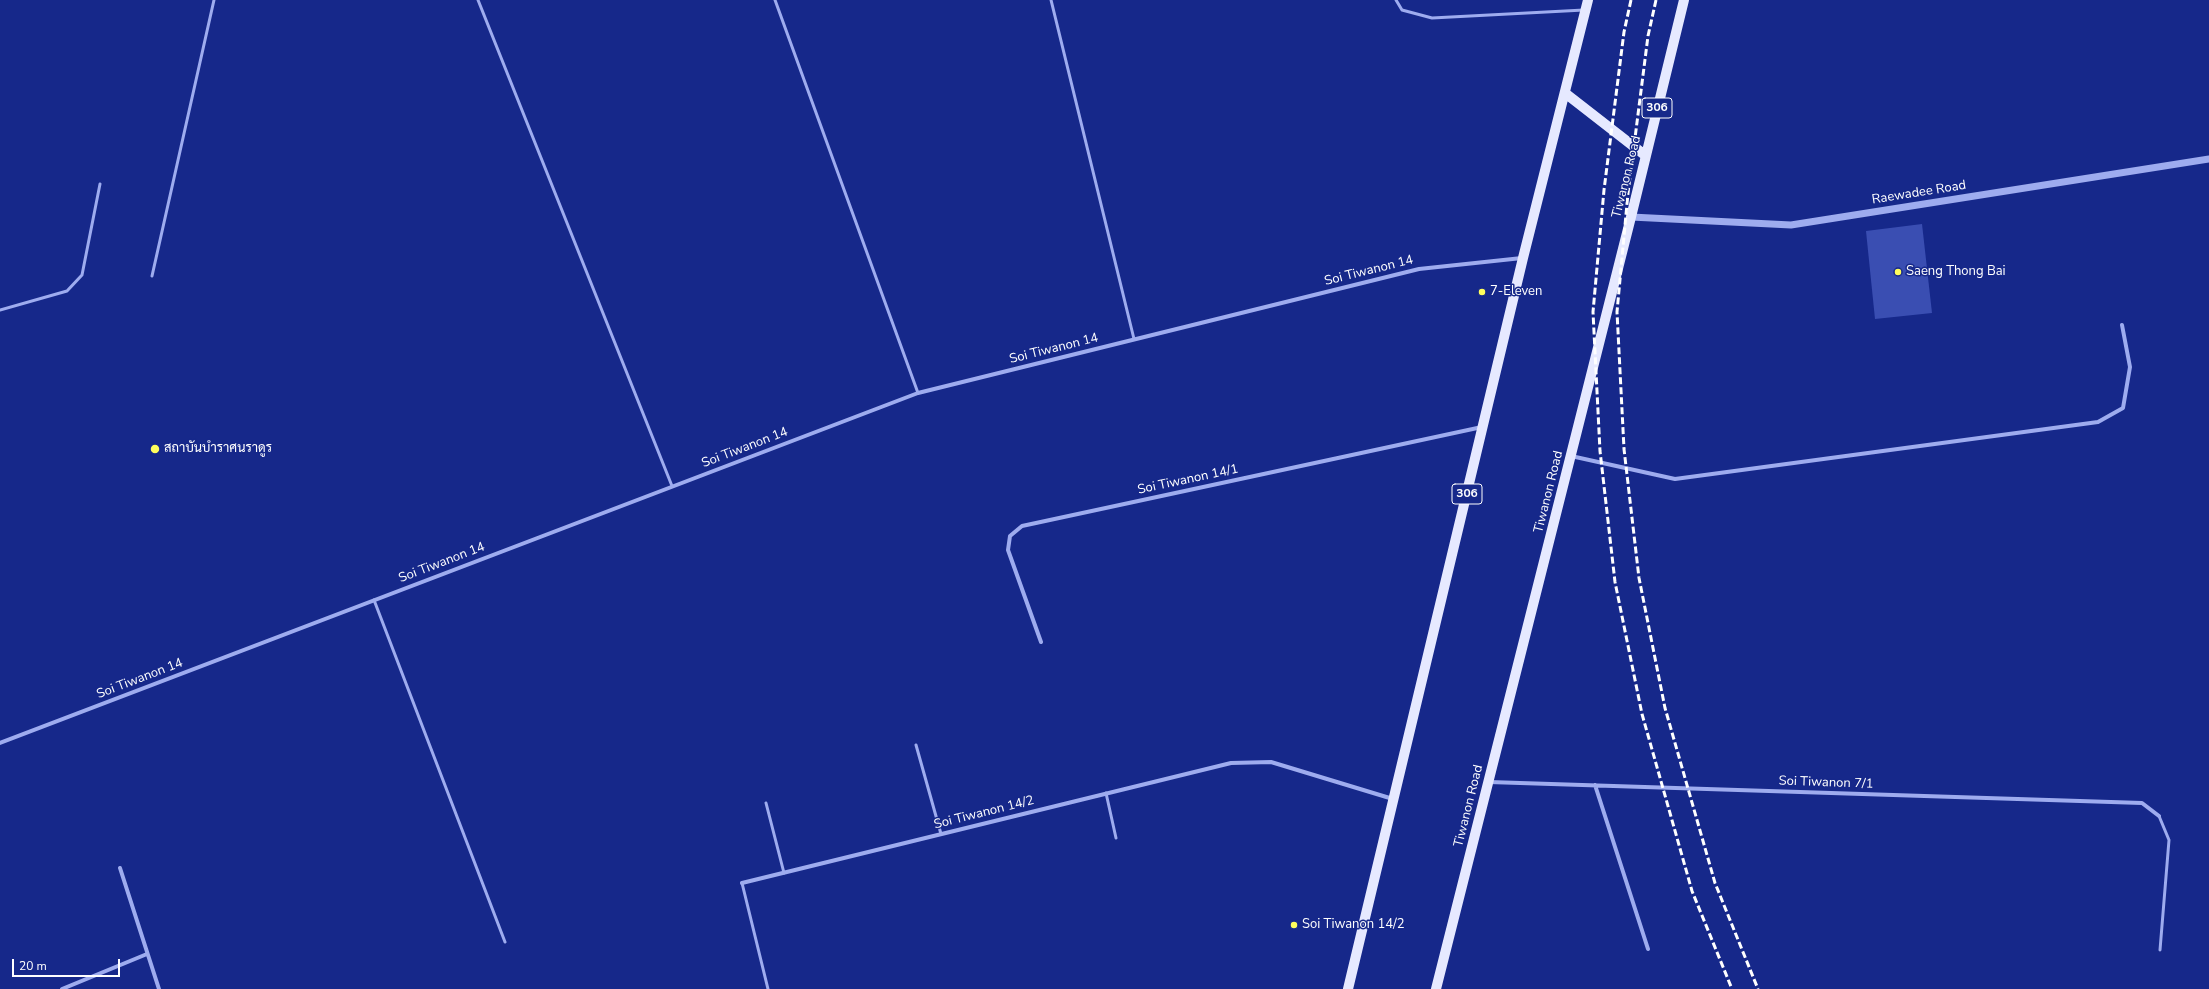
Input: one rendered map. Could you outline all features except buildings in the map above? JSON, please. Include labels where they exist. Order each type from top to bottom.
[{"type":"main road","name":"Tiwanon Road","points":[[1436,989],[1631,217],[1684,0]]},
{"type":"main road","name":"306","points":[[1348,989],[1522,258],[1587,5]]},
{"type":"main road","points":[[1565,92],[1646,156]]},
{"type":"street","name":"Raewadee Road","points":[[1631,217],[1791,225],[2209,159]]},
{"type":"street","name":"Soi Tiwanon 14","points":[[0,743],[918,393],[1419,269],[1522,258]]},
{"type":"street","points":[[1571,456],[1675,479],[2098,422],[2123,408],[2130,367],[2122,326]]},
{"type":"street","name":"Soi Tiwanon 14/1","points":[[1041,642],[1008,550],[1010,536],[1022,526],[1483,427]]},
{"type":"street","name":"Soi Tiwanon 14/2","points":[[742,883],[1231,763],[1272,762],[1393,799]]},
{"type":"street","name":"Soi Tiwanon 7/1","points":[[1489,782],[2142,803],[2159,816]]},
{"type":"street","points":[[1595,785],[1648,949]]},
{"type":"street","points":[[120,868],[159,989]]},
{"type":"street","points":[[62,989],[147,954]]},
{"type":"lane","points":[[152,276],[214,0]]},
{"type":"lane","points":[[478,0],[672,486]]},
{"type":"lane","points":[[775,0],[918,393]]},
{"type":"lane","points":[[1051,0],[1134,339]]},
{"type":"lane","points":[[1396,0],[1402,10],[1432,18],[1587,5]]},
{"type":"lane","points":[[0,310],[67,291],[82,275],[100,184]]},
{"type":"lane","points":[[374,600],[505,942]]},
{"type":"lane","points":[[916,745],[941,834]]},
{"type":"lane","points":[[1106,793],[1116,838]]},
{"type":"lane","points":[[766,803],[784,873]]},
{"type":"lane","points":[[2159,816],[2169,840],[2160,950]]},
{"type":"lane","points":[[742,883],[768,989]]},
{"type":"railway","points":[[1631,0],[1624,32],[1604,190],[1593,312],[1600,451],[1615,582],[1642,714],[1692,891],[1732,989]]},
{"type":"railway","points":[[1656,0],[1648,36],[1628,193],[1617,312],[1624,449],[1639,578],[1665,708],[1715,883],[1758,989]]},
{"type":"place","name":"Saeng Thong Bai","points":[[1898,272]]},
{"type":"place","name":"7-Eleven","points":[[1482,292]]},
{"type":"place","name":"สถาบันบำราศนราดูร","points":[[155,449]]},
{"type":"place","name":"Soi Tiwanon 14/2","points":[[1294,925]]}]
